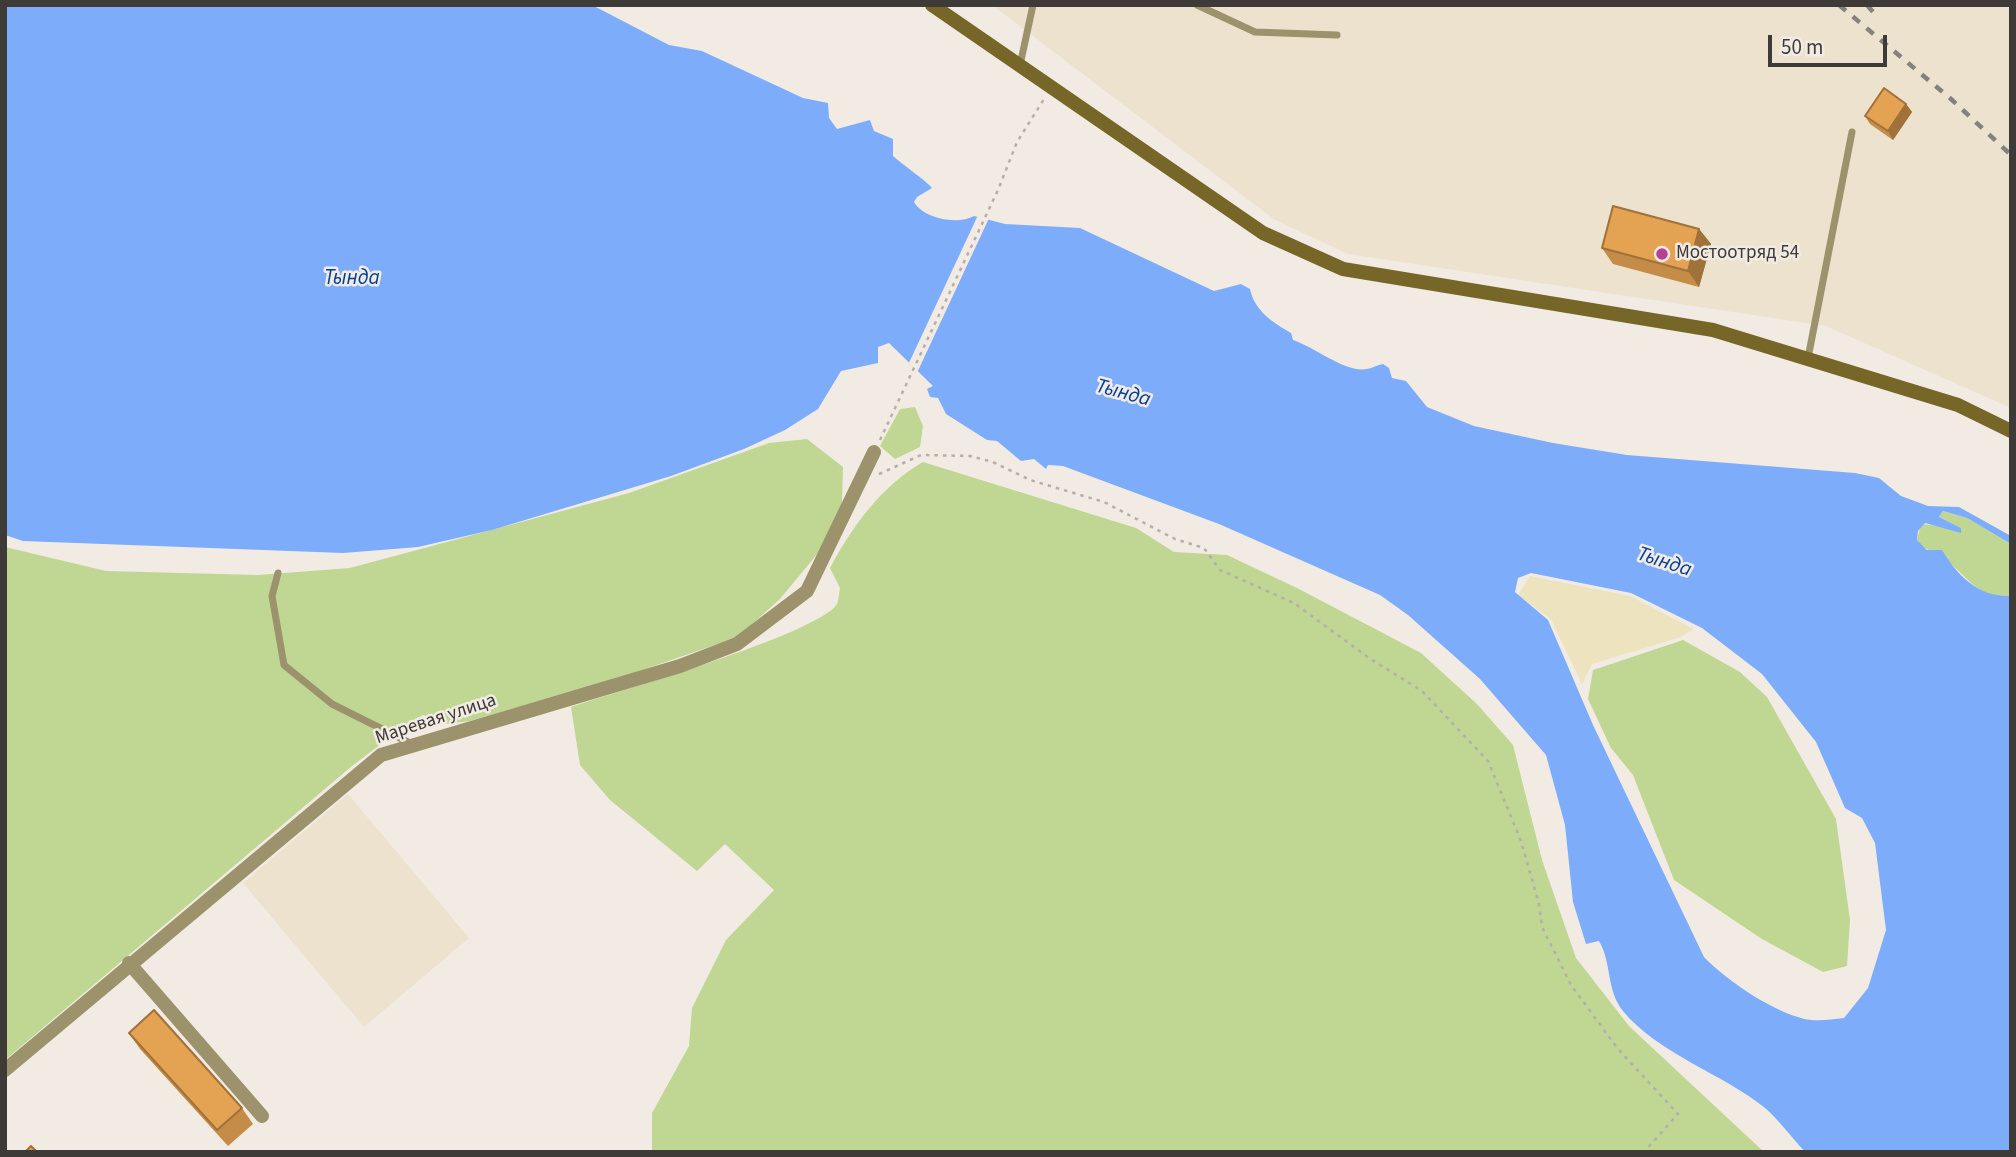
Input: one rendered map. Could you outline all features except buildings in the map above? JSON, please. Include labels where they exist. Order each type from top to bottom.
[{"type":"street","points":[[932,5],[1263,233],[1343,269],[1713,330],[1958,405],[2011,431]]},
{"type":"street","name":"Маревая улица","points":[[5,1070],[128,963],[381,755],[680,666],[737,644],[807,591],[874,452]]},
{"type":"street","points":[[128,963],[262,1116]]},
{"type":"lane","points":[[1020,65],[1032,7],[1040,5]]},
{"type":"lane","points":[[1197,5],[1255,32],[1337,35]]},
{"type":"lane","points":[[1807,359],[1852,132]]},
{"type":"lane","points":[[278,573],[272,596],[284,665],[332,704],[415,745]]},
{"type":"path","points":[[874,452],[987,214],[1017,142],[1052,87]]},
{"type":"path","points":[[860,481],[921,455],[950,454],[993,462],[1030,480],[1104,502],[1175,539],[1204,548],[1220,570],[1294,603],[1369,658],[1422,691],[1488,761],[1521,841],[1539,904],[1542,927],[1571,985],[1618,1049],[1678,1114],[1644,1152]]},
{"type":"shaded area","points":[[992,5],[2011,5],[2011,408],[1826,326],[1348,254],[1275,220]]},
{"type":"shaded area","points":[[348,794],[469,938],[364,1027],[243,883]]},
{"type":"green space","points":[[915,407],[923,426],[920,447],[895,459],[880,446],[900,409]]},
{"type":"green space","points":[[807,439],[843,467],[842,502],[828,541],[780,599],[738,637],[625,676],[470,721],[445,724],[423,715],[410,722],[352,766],[5,1060],[5,547],[106,571],[258,575],[350,568],[629,493],[769,443]]},
{"type":"green space","points":[[923,462],[1136,528],[1174,552],[1227,555],[1297,588],[1421,653],[1477,704],[1513,745],[1542,860],[1576,958],[1629,1026],[1764,1152],[652,1152],[652,1113],[689,1046],[692,1008],[726,940],[774,890],[725,844],[697,871],[610,800],[580,765],[571,707],[756,646],[822,616],[838,602],[840,588],[830,568],[848,538],[881,495]]},
{"type":"green space","points":[[1943,511],[1967,518],[2011,544],[2011,596],[1982,591],[1945,559],[1920,544],[1917,540],[1921,524],[1961,528],[1939,517]]},
{"type":"green space","points":[[1683,640],[1740,672],[1767,697],[1836,819],[1850,920],[1847,966],[1823,972],[1762,939],[1674,880],[1633,775],[1611,748],[1588,699],[1593,670]]},
{"type":"sand","points":[[1530,576],[1630,596],[1694,629],[1681,637],[1592,664],[1582,684],[1551,619],[1518,595]]},
{"type":"water","name":"Тында","points":[[5,5],[592,5],[669,45],[702,51],[803,98],[828,103],[829,118],[837,129],[870,120],[874,131],[893,139],[893,156],[932,188],[917,197],[914,202],[925,213],[951,220],[974,216],[1005,224],[1080,228],[1214,291],[1241,284],[1250,289],[1260,310],[1291,333],[1293,340],[1349,367],[1367,369],[1383,364],[1389,368],[1392,378],[1406,381],[1427,407],[1474,426],[1627,455],[1855,473],[1879,478],[1901,496],[1928,506],[1959,507],[2011,536],[2011,544],[1967,518],[1943,511],[1939,517],[1961,528],[1961,533],[1925,523],[1918,531],[1917,540],[1927,550],[1942,550],[1962,576],[1979,589],[2011,596],[2011,1152],[1805,1152],[1765,1108],[1654,1039],[1623,1011],[1611,985],[1603,949],[1599,941],[1586,944],[1573,902],[1565,825],[1546,755],[1480,679],[1408,615],[1380,595],[1219,524],[1063,466],[1048,465],[1046,469],[1034,459],[1021,461],[997,441],[987,440],[946,414],[938,398],[930,397],[927,389],[933,386],[889,343],[878,347],[878,363],[841,371],[818,409],[785,430],[744,449],[671,476],[492,530],[418,547],[343,553],[23,541],[5,535]],"holes":[[[1531,573],[1631,593],[1702,628],[1762,674],[1816,742],[1845,808],[1862,818],[1875,843],[1886,930],[1868,988],[1844,1018],[1811,1020],[1783,1012],[1739,986],[1704,957],[1593,725],[1548,620],[1515,592],[1518,578]]]},
{"type":"pier","points":[[979,213],[990,216],[916,375],[908,365]]},
{"type":"railway","points":[[1839,5],[1951,99],[2011,155]]},
{"type":"railway","points":[[1867,5],[1873,12]]},
{"type":"place","name":"Мостоотряд 54","points":[[1662,254]]}]
